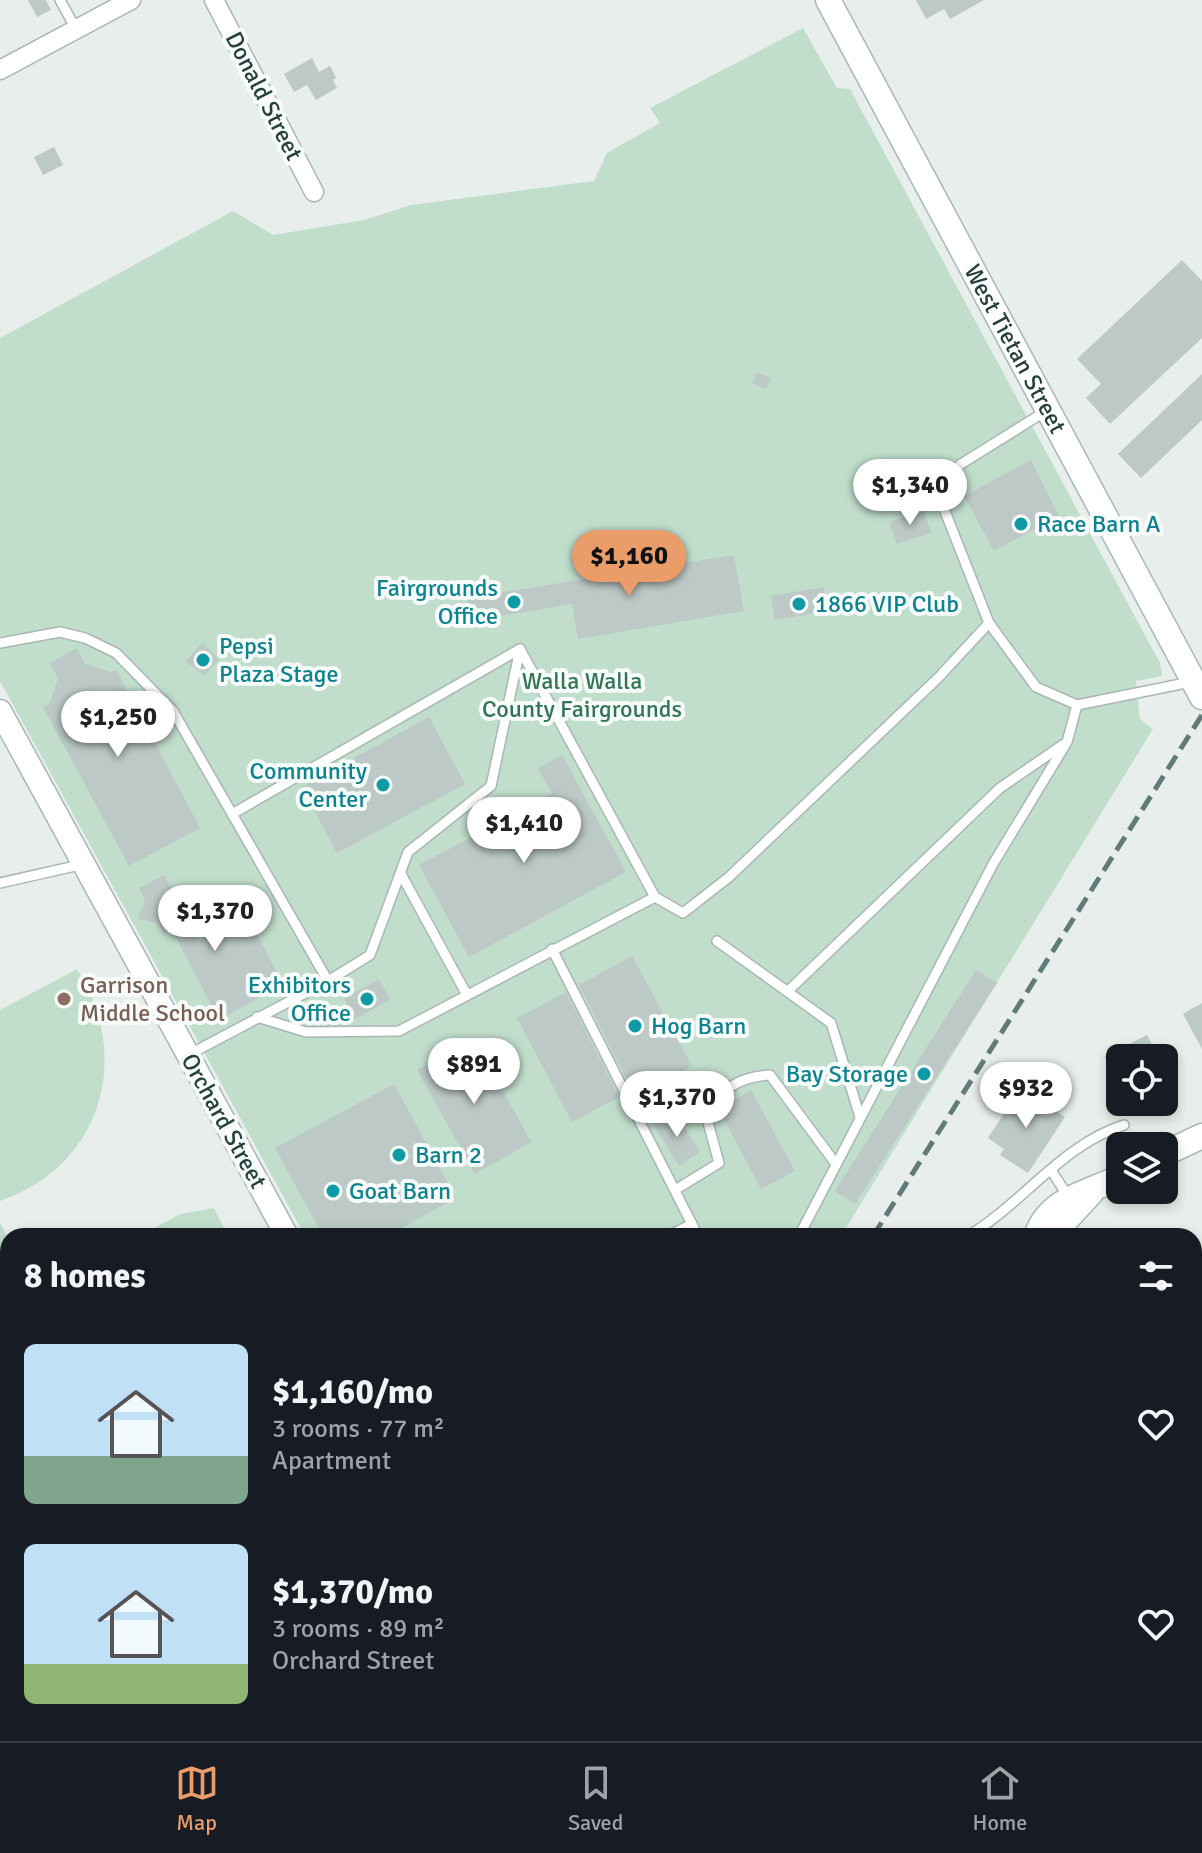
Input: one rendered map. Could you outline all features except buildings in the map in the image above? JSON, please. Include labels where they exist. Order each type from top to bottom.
[{"type":"main road","name":"West Tietan Street","points":[[828,0],[1198,689]]},
{"type":"main road","points":[[1178,1147],[1202,1136]]},
{"type":"main road","points":[[1040,1228],[1049,1212],[1106,1183]]},
{"type":"main road","points":[[1061,1228],[1080,1194]]},
{"type":"street","points":[[0,70],[131,0]]},
{"type":"street","name":"Donald Street","points":[[214,0],[314,192]]},
{"type":"street","name":"Orchard Street","points":[[0,711],[283,1228]]},
{"type":"lane","points":[[60,0],[76,29]]},
{"type":"lane","points":[[1048,410],[961,464],[935,486],[989,623],[1036,687],[1077,705],[1198,689]]},
{"type":"lane","points":[[520,649],[655,897],[683,913],[729,877],[938,678],[989,623]]},
{"type":"lane","points":[[0,643],[60,632],[85,638],[116,653],[173,711],[328,981]]},
{"type":"lane","points":[[232,814],[520,649]]},
{"type":"lane","points":[[188,1055],[328,981],[370,955],[408,852],[491,786],[520,649]]},
{"type":"lane","points":[[803,1228],[993,864],[1067,742],[1077,705]]},
{"type":"lane","points":[[788,991],[1000,788],[1067,742]]},
{"type":"lane","points":[[0,883],[84,864]]},
{"type":"lane","points":[[401,874],[467,995]]},
{"type":"lane","points":[[257,1017],[306,1032],[399,1031],[655,897]]},
{"type":"lane","points":[[717,941],[831,1023],[860,1117]]},
{"type":"lane","points":[[552,949],[694,1228]]},
{"type":"lane","points":[[675,1190],[719,1163],[706,1115],[721,1091],[753,1076],[770,1075],[836,1164]]},
{"type":"lane","points":[[982,1228],[997,1219],[1051,1170],[1108,1130],[1124,1125]]},
{"type":"lane","points":[[1051,1170],[1080,1194]]},
{"type":"lane","points":[[684,1228],[692,1224]]},
{"type":"green space","name":"Walla Walla County Fairgrounds","points":[[803,28],[837,88],[850,89],[1160,663],[1162,676],[1136,681],[1140,719],[1153,729],[846,1228],[301,1228],[0,681],[0,338],[233,211],[273,235],[364,220],[411,205],[594,181],[607,153],[660,123],[650,108]]},
{"type":"green space","points":[[77,969],[94,1003],[103,1037],[104,1072],[98,1105],[84,1135],[63,1162],[35,1185],[0,1201],[0,1010]]},
{"type":"green space","points":[[214,1208],[224,1228],[154,1228],[180,1214]]},
{"type":"railway","points":[[878,1228],[1202,715]]},
{"type":"place","name":"Race Barn A","points":[[1021,524]]},
{"type":"place","name":"Fairgrounds Office","points":[[514,602]]},
{"type":"place","name":"1866 VIP Club","points":[[799,604]]},
{"type":"place","name":"Pepsi Plaza Stage","points":[[203,660]]},
{"type":"place","name":"Community Center","points":[[383,785]]},
{"type":"place","name":"Garrison Middle School","points":[[64,999]]},
{"type":"place","name":"Exhibitors Office","points":[[367,999]]},
{"type":"place","name":"Hog Barn","points":[[635,1026]]},
{"type":"place","name":"Bay Storage","points":[[924,1074]]},
{"type":"place","name":"Barn 2","points":[[399,1155]]},
{"type":"place","name":"Goat Barn","points":[[333,1191]]}]
